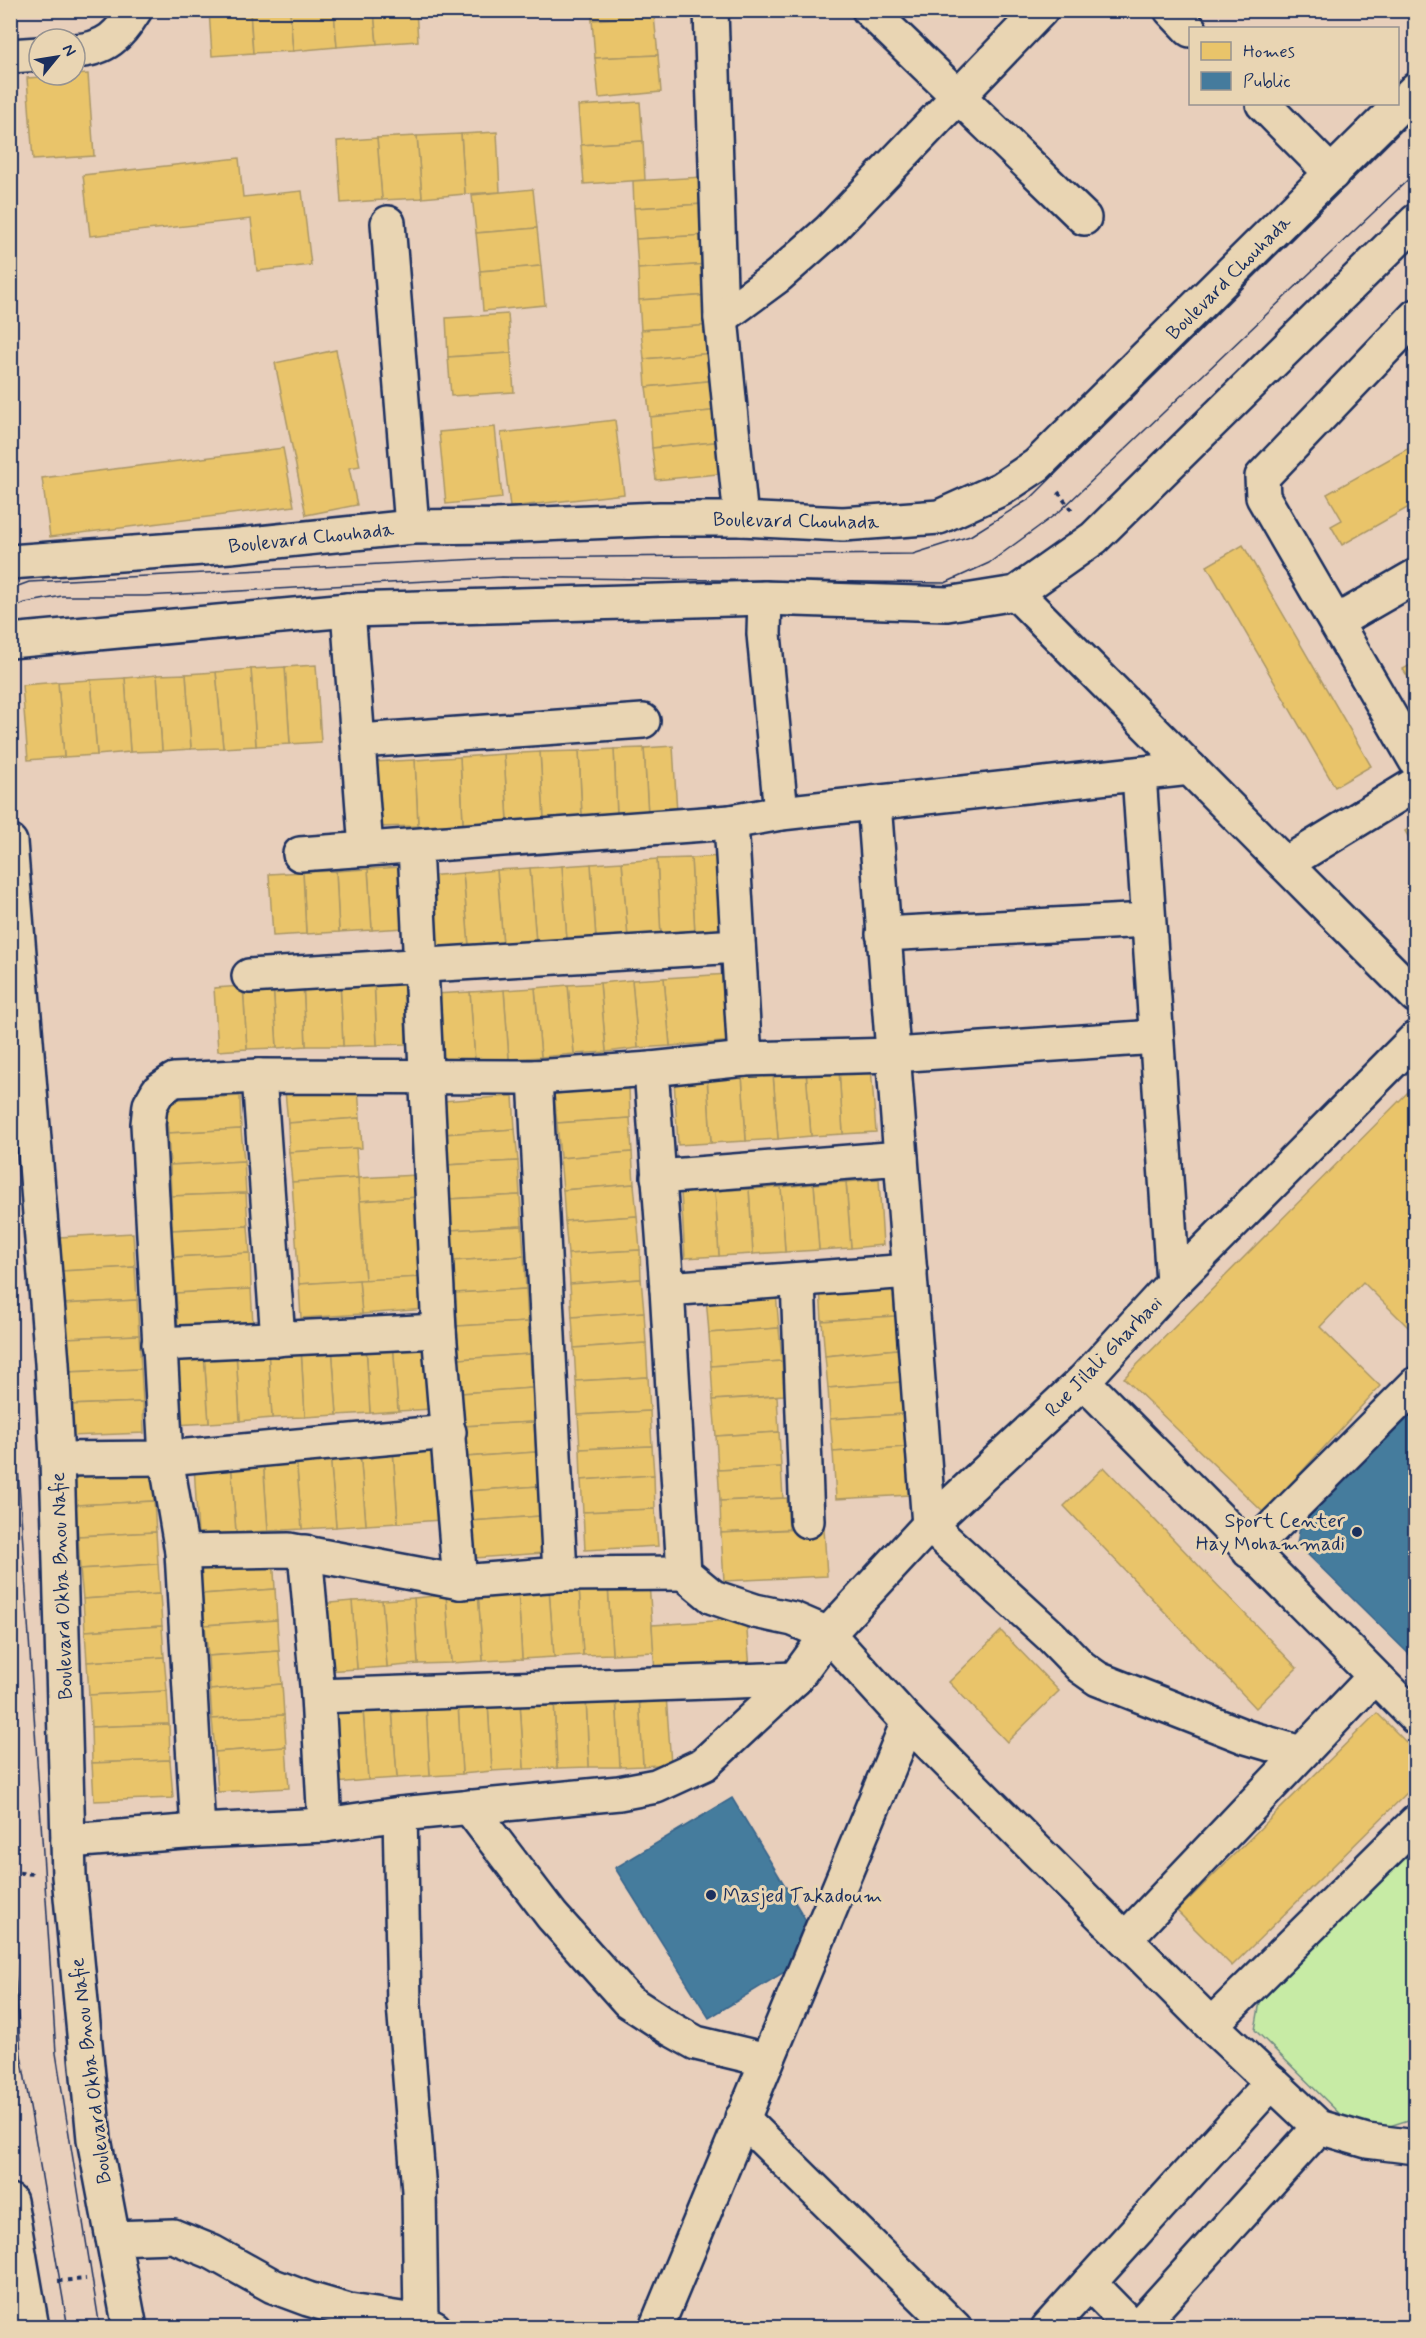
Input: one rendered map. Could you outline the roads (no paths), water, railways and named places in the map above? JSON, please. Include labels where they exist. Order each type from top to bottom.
[{"type":"street","points":[[87,50],[110,42],[135,10]]},
{"type":"street","points":[[711,10],[721,318],[741,519]]},
{"type":"street","points":[[869,10],[1084,218]]},
{"type":"street","points":[[721,318],[778,276],[830,230],[1041,10]]},
{"type":"street","points":[[1171,10],[1189,28]]},
{"type":"street","points":[[10,56],[27,55]]},
{"type":"street","name":"Boulevard Chouhada","points":[[10,562],[230,546],[412,527],[660,519],[741,519],[843,524],[939,517],[1001,489],[1037,465],[1416,89]]},
{"type":"street","points":[[1264,105],[1332,174]]},
{"type":"street","points":[[10,641],[348,610],[765,598],[947,604],[1016,593],[1094,538],[1416,221]]},
{"type":"street","points":[[388,223],[412,527]]},
{"type":"street","points":[[1416,316],[1262,477],[1263,497],[1416,761]]},
{"type":"street","points":[[1336,622],[1416,576]]},
{"type":"street","points":[[1016,593],[1285,864],[1403,965],[1416,996]]},
{"type":"street","points":[[765,598],[764,634],[781,813]]},
{"type":"street","points":[[348,610],[366,849]]},
{"type":"street","points":[[359,741],[642,721]]},
{"type":"street","points":[[300,854],[731,822],[781,813],[1190,768]]},
{"type":"street","points":[[1139,774],[1173,1283]]},
{"type":"street","points":[[1285,864],[1416,784]]},
{"type":"street","points":[[874,803],[929,1524],[1051,1636],[1081,1667],[1098,1679],[1246,1737],[1301,1753]]},
{"type":"street","points":[[731,822],[745,1059]]},
{"type":"street","name":"Boulevard Okba Bnou Nafie","points":[[10,842],[52,1363],[57,1459],[69,1876],[94,2139],[130,2328]]},
{"type":"street","points":[[414,847],[422,965],[439,1331],[460,1582]]},
{"type":"street","points":[[883,934],[1148,920]]},
{"type":"street","points":[[249,976],[738,946]]},
{"type":"street","points":[[198,1831],[182,1552],[166,1458],[147,1124],[150,1104],[158,1091],[174,1080],[259,1076],[535,1077],[651,1069],[745,1059],[894,1054],[1156,1036]]},
{"type":"street","name":"Rue Jilali Gharbaoi","points":[[68,1841],[198,1831],[325,1825],[400,1814],[619,1793],[656,1786],[704,1764],[795,1679],[828,1634],[929,1524],[1083,1381],[1173,1283],[1416,1038]]},
{"type":"street","points":[[651,1069],[684,1573]]},
{"type":"street","points":[[259,1076],[278,1339]]},
{"type":"street","points":[[535,1077],[560,1574]]},
{"type":"street","points":[[658,1178],[902,1158]]},
{"type":"street","points":[[667,1289],[910,1271]]},
{"type":"street","points":[[798,1280],[807,1521]]},
{"type":"street","points":[[159,1344],[439,1331]]},
{"type":"street","points":[[1083,1381],[1416,1718]]},
{"type":"street","points":[[1250,1551],[1416,1384]]},
{"type":"street","points":[[57,1459],[166,1458],[449,1432]]},
{"type":"street","points":[[182,1552],[289,1550],[460,1582],[560,1574],[684,1573],[713,1597],[755,1611],[793,1619],[828,1634],[908,1722],[1125,1940],[1319,2127],[1367,2140],[1416,2147]]},
{"type":"street","points":[[305,1552],[318,1695],[325,1825]]},
{"type":"street","points":[[1125,1940],[1374,1677]]},
{"type":"street","points":[[318,1695],[795,1679]]},
{"type":"street","points":[[656,2328],[908,1722]]},
{"type":"street","points":[[469,1807],[552,1916],[628,2001],[696,2043],[767,2060]]},
{"type":"street","points":[[113,2238],[173,2236],[212,2252],[273,2286],[308,2299],[348,2311],[428,2325],[404,2004],[400,1814]]},
{"type":"street","points":[[1211,2025],[1416,1822]]},
{"type":"street","points":[[1048,2328],[1272,2082]]},
{"type":"street","points":[[742,2118],[955,2328]]},
{"type":"street","points":[[1089,2283],[1135,2328],[1319,2127]]},
{"type":"street","points":[[10,2201],[32,2328]]},
{"type":"tram line","points":[[10,589],[29,582],[499,558],[913,554],[970,536],[1031,498],[1416,116]]},
{"type":"tram line","points":[[10,610],[25,603],[62,596],[145,596],[502,577],[945,583],[989,563],[1060,511],[1416,172]]},
{"type":"tram line","points":[[10,1391],[17,1453],[56,2053],[100,2328]]},
{"type":"tram line","points":[[10,1903],[21,2055],[68,2328]]},
{"type":"place","name":"Sport Center Hay Mohammadi","points":[[1357,1532]]},
{"type":"place","name":"Masjed Takadoum","points":[[711,1895]]}]
